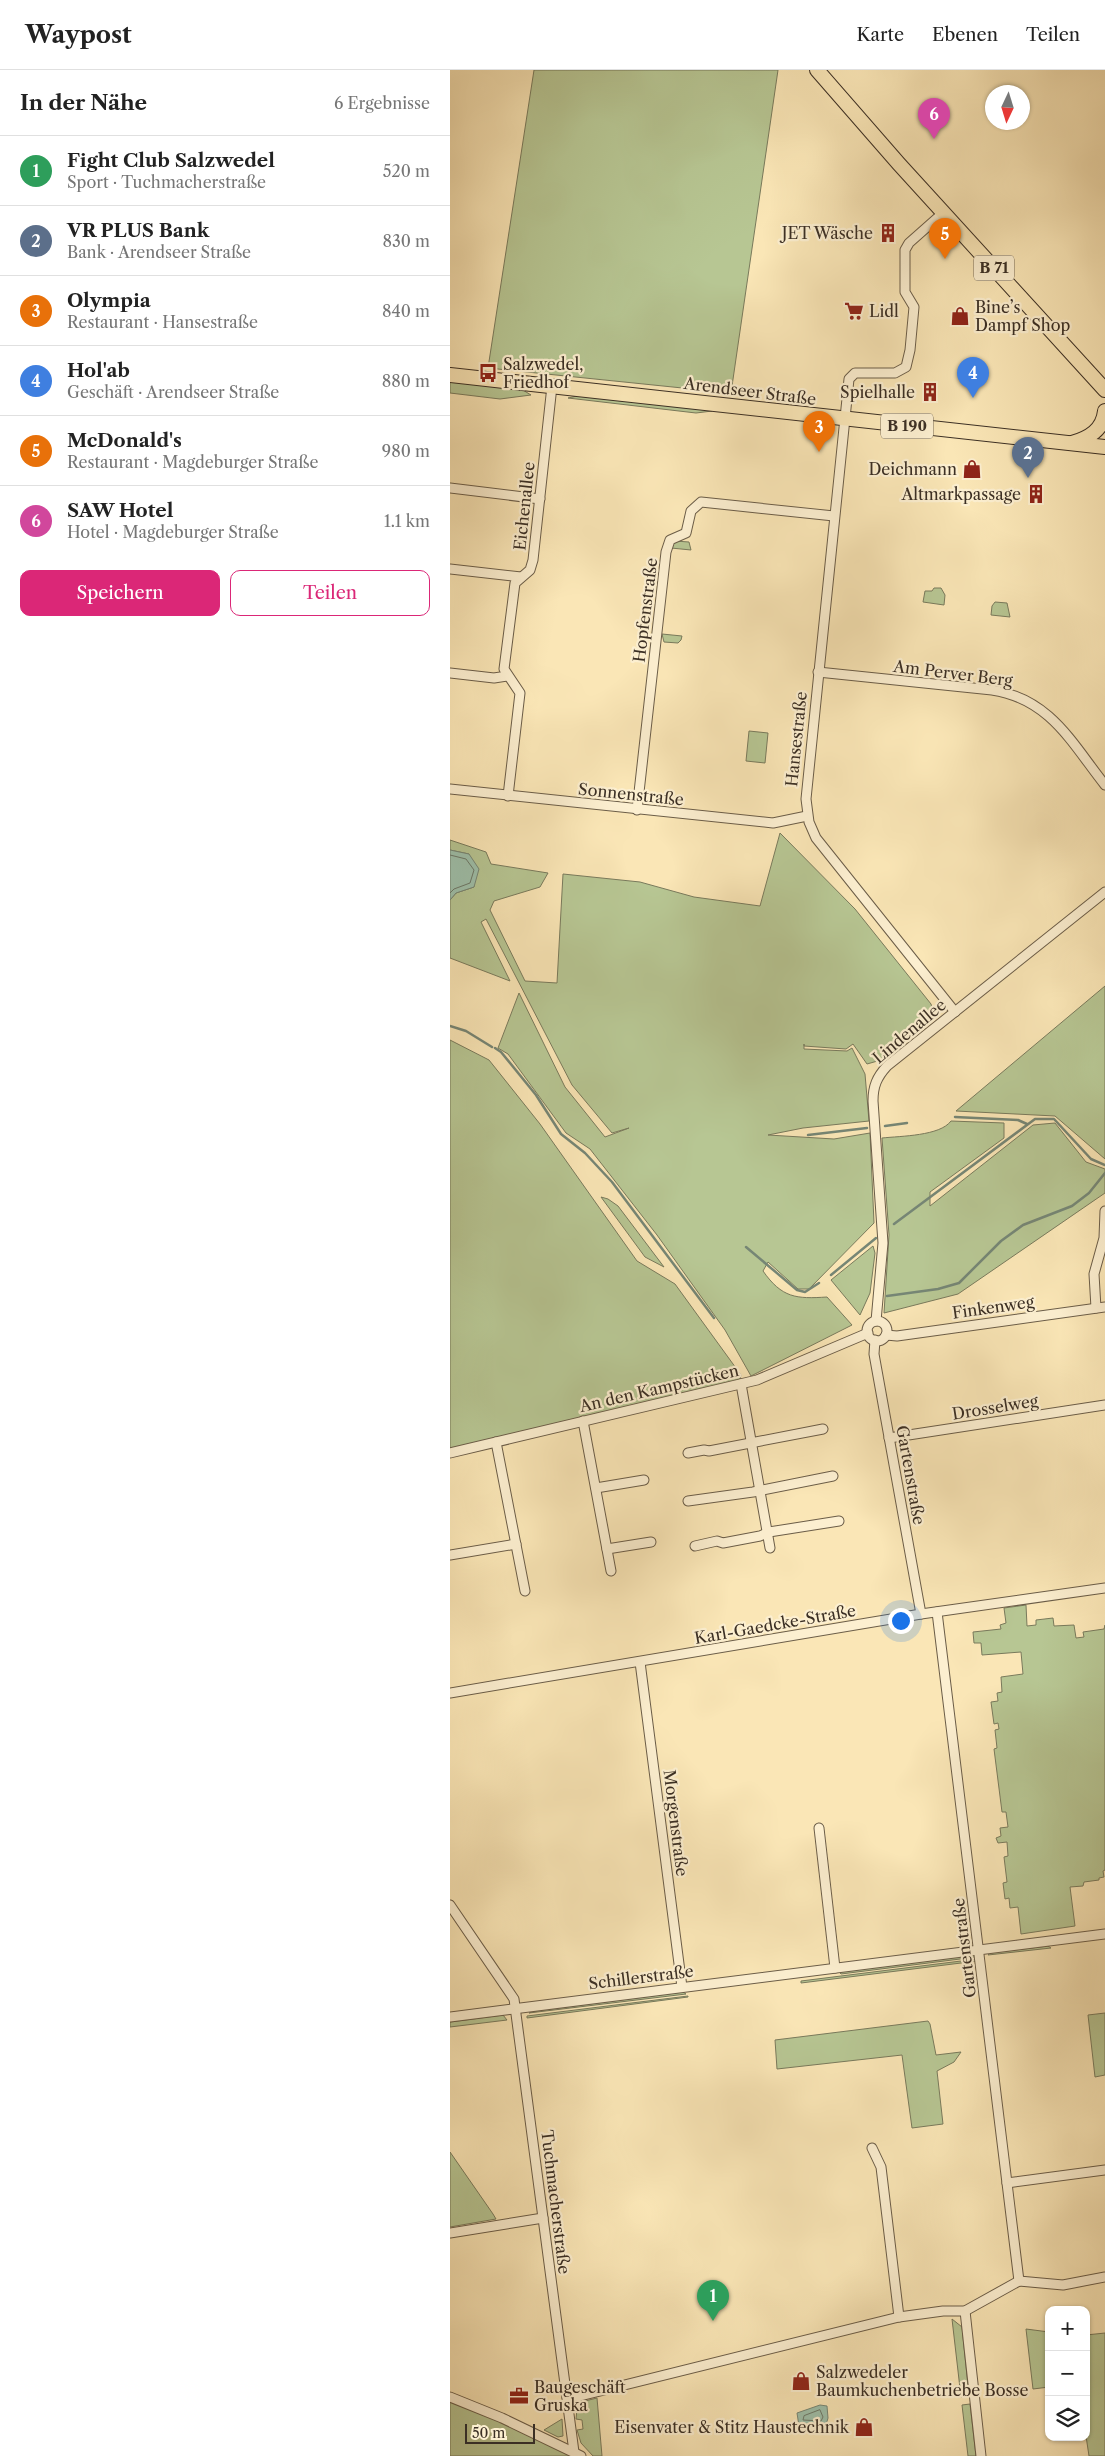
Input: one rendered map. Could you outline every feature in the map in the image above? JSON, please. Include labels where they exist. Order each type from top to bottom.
[{"type":"main road","name":"B 71","points":[[817,70],[1103,388]]},
{"type":"main road","name":"Arendseer Straße","points":[[450,375],[844,420],[1105,447]]},
{"type":"main road","points":[[1069,444],[1093,434],[1102,424],[1105,410],[1103,388]]},
{"type":"street","name":"Hansestraße","points":[[944,212],[909,242],[904,254],[905,292],[914,307],[910,350],[906,367],[895,373],[855,374],[850,379],[844,420],[806,791],[807,816],[813,833],[955,1012]]},
{"type":"street","name":"Eichenallee","points":[[506,676],[504,669],[515,583],[530,570],[533,560],[552,386]]},
{"type":"street","points":[[454,488],[540,499]]},
{"type":"street","name":"Hopfenstraße","points":[[637,810],[666,552],[670,540],[686,532],[691,511],[697,504],[702,502],[834,516]]},
{"type":"street","points":[[450,569],[521,577]]},
{"type":"street","name":"Am Perver Berg","points":[[818,672],[992,690],[1018,696],[1050,715],[1105,785]]},
{"type":"street","points":[[450,673],[494,678],[506,676],[515,683],[520,693],[508,796]]},
{"type":"street","name":"Sonnenstraße","points":[[451,790],[773,823],[807,816]]},
{"type":"street","name":"Lindenallee","points":[[876,1321],[883,1243],[873,1101],[874,1085],[878,1075],[1105,892]]},
{"type":"street","points":[[1100,1307],[1094,1274],[1104,1238],[1104,1212]]},
{"type":"street","name":"Finkenweg","points":[[886,1334],[898,1336],[1100,1307]]},
{"type":"street","points":[[876,1321],[886,1326],[886,1334],[882,1340],[875,1340],[868,1333],[870,1325],[876,1321]]},
{"type":"street","name":"An den Kampstücken","points":[[450,1453],[766,1377],[868,1333]]},
{"type":"street","name":"Gartenstraße","points":[[875,1340],[874,1354],[921,1614]]},
{"type":"street","points":[[741,1384],[769,1532],[770,1548]]},
{"type":"street","name":"Drosselweg","points":[[889,1438],[1105,1405]]},
{"type":"street","points":[[583,1421],[611,1571]]},
{"type":"street","points":[[688,1453],[704,1450],[709,1452],[823,1429]]},
{"type":"street","points":[[496,1442],[525,1591]]},
{"type":"street","points":[[688,1501],[711,1496],[718,1498],[833,1476]]},
{"type":"street","points":[[596,1488],[644,1480]]},
{"type":"street","points":[[695,1546],[751,1538],[769,1532],[839,1520]]},
{"type":"street","points":[[607,1549],[651,1542]]},
{"type":"street","points":[[450,1555],[516,1544]]},
{"type":"street","name":"Karl-Gaedcke-Straße","points":[[450,1693],[921,1614],[1105,1588]]},
{"type":"street","name":"Gartenstraße","points":[[937,1612],[980,1950],[1019,2282]]},
{"type":"street","name":"Morgenstraße","points":[[640,1662],[682,1988]]},
{"type":"street","points":[[819,1828],[835,1968]]},
{"type":"street","name":"Tuchmacherstraße","points":[[450,1905],[511,1992],[515,2008],[568,2398],[578,2454]]},
{"type":"street","name":"Schillerstraße","points":[[450,2017],[1105,1934]]},
{"type":"street","points":[[872,2148],[881,2166],[899,2317]]},
{"type":"street","points":[[1007,2183],[1105,2170]]},
{"type":"street","points":[[450,2233],[543,2218]]},
{"type":"street","points":[[568,2398],[899,2317],[943,2311],[965,2311],[1019,2282],[1063,2285],[1105,2277]]},
{"type":"street","points":[[965,2311],[981,2456]]},
{"type":"street","points":[[450,2397],[578,2454]]},
{"type":"shaded area","points":[[534,70],[778,70],[731,393],[488,368]]},
{"type":"shaded area","points":[[450,379],[518,387],[531,395],[500,399],[450,393]]},
{"type":"shaded area","points":[[582,395],[705,407],[712,411],[696,413],[568,398]]},
{"type":"shaded area","points":[[675,541],[689,542],[691,550],[671,548]]},
{"type":"shaded area","points":[[934,588],[941,588],[945,595],[944,605],[923,602],[925,591],[932,591]]},
{"type":"shaded area","points":[[995,602],[1007,603],[1010,617],[991,615],[992,606]]},
{"type":"shaded area","points":[[662,634],[682,636],[678,643],[664,642]]},
{"type":"shaded area","points":[[749,731],[768,733],[765,763],[746,761]]},
{"type":"shaded area","points":[[780,833],[855,909],[931,1004],[933,1011],[927,1015],[926,1025],[881,1060],[867,1064],[853,1044],[846,1049],[804,1046],[804,1049],[847,1051],[852,1048],[865,1074],[869,1121],[803,1128],[768,1135],[834,1139],[870,1133],[874,1223],[809,1289],[798,1289],[768,1262],[763,1271],[783,1292],[798,1297],[827,1297],[852,1325],[751,1376],[725,1330],[657,1235],[590,1149],[566,1133],[508,1054],[498,1048],[519,993],[565,1087],[605,1137],[629,1128],[612,1133],[572,1085],[486,919],[481,922],[510,981],[450,958],[450,900],[456,893],[474,887],[469,854],[450,850],[450,840],[486,852],[491,864],[548,873],[540,887],[494,901],[490,910],[525,981],[557,983],[563,874],[640,882],[694,897],[760,906]]},
{"type":"shaded area","points":[[1105,986],[1105,1159],[1055,1116],[956,1111]]},
{"type":"shaded area","points":[[450,1040],[489,1060],[540,1124],[637,1261],[675,1284],[741,1375],[740,1380],[450,1449]]},
{"type":"shaded area","points":[[951,1121],[1004,1123],[1004,1138],[930,1192],[930,1206],[1033,1125],[1055,1123],[1086,1162],[1105,1169],[1105,1193],[958,1294],[884,1313],[889,1235],[882,1138],[909,1136],[938,1130]]},
{"type":"shaded area","points":[[601,1197],[608,1199],[618,1206],[664,1267],[645,1257]]},
{"type":"shaded area","points":[[873,1246],[875,1253],[870,1293],[860,1315],[831,1280]]},
{"type":"shaded area","points":[[1026,1605],[1027,1626],[1036,1625],[1036,1620],[1053,1618],[1054,1626],[1074,1625],[1076,1638],[1084,1637],[1083,1632],[1104,1629],[1105,1625],[1105,1870],[1103,1871],[1104,1877],[1099,1878],[1099,1880],[1084,1882],[1083,1886],[1070,1887],[1075,1926],[1021,1934],[1018,1907],[1010,1908],[1009,1898],[1005,1899],[1003,1883],[1007,1882],[1004,1857],[1008,1856],[1007,1842],[998,1843],[996,1838],[1001,1836],[1000,1828],[1008,1827],[1006,1812],[1002,1812],[994,1749],[997,1748],[995,1730],[999,1729],[998,1723],[994,1724],[991,1702],[998,1701],[997,1693],[1002,1692],[1001,1677],[1023,1674],[1021,1652],[982,1655],[981,1643],[974,1643],[973,1632],[1001,1629],[1000,1625],[1006,1623],[1004,1608]]},
{"type":"shaded area","points":[[1048,1946],[1051,1948],[988,1955],[990,1953]]},
{"type":"shaded area","points":[[973,1955],[976,1957],[841,1974],[839,1972]]},
{"type":"shaded area","points":[[977,1959],[977,1961],[801,1983],[801,1981]]},
{"type":"shaded area","points":[[683,1992],[686,1994],[529,2013],[535,2011]]},
{"type":"shaded area","points":[[688,1997],[527,2018],[527,2016]]},
{"type":"shaded area","points":[[1105,2013],[1105,2075],[1095,2077],[1088,2015]]},
{"type":"shaded area","points":[[503,2015],[507,2020],[450,2027],[450,2022]]},
{"type":"shaded area","points":[[928,2021],[936,2055],[961,2052],[954,2062],[937,2071],[943,2124],[912,2128],[902,2055],[777,2069],[775,2040]]},
{"type":"shaded area","points":[[450,2152],[493,2214],[496,2219],[450,2227]]},
{"type":"shaded area","points":[[952,2319],[962,2327],[969,2396],[961,2397]]},
{"type":"shaded area","points":[[1026,2329],[1045,2331],[1045,2388],[1033,2389]]},
{"type":"shaded area","points":[[1105,2333],[1105,2456],[1089,2456],[1087,2441],[1090,2441],[1090,2335]]},
{"type":"shaded area","points":[[597,2398],[602,2456],[593,2456],[581,2443],[577,2430],[583,2429],[582,2420],[576,2419],[577,2409],[581,2402]]},
{"type":"shaded area","points":[[450,2401],[478,2411],[571,2456],[450,2456]]},
{"type":"shaded area","points":[[970,2404],[976,2456],[968,2456],[962,2405]]},
{"type":"shaded area","points":[[562,2419],[563,2436],[558,2437],[544,2430]]},
{"type":"water","points":[[450,850],[469,854],[479,869],[474,887],[456,893],[450,900]]},
{"type":"water","points":[[820,2405],[827,2406],[828,2418],[826,2425],[821,2427],[799,2426],[797,2413]]},
{"type":"waterway","points":[[450,1026],[466,1031],[492,1047]]},
{"type":"waterway","points":[[495,1048],[501,1052],[536,1095],[561,1134],[585,1153],[612,1182],[714,1318]]},
{"type":"waterway","points":[[955,1117],[1018,1120],[1027,1124]]},
{"type":"waterway","points":[[894,1224],[1035,1119],[1054,1119],[1091,1159],[1105,1165]]},
{"type":"waterway","points":[[885,1126],[907,1123]]},
{"type":"waterway","points":[[808,1135],[867,1128]]},
{"type":"waterway","points":[[887,1296],[938,1289],[959,1283],[1001,1241],[1023,1225],[1072,1206],[1089,1193],[1105,1173]]},
{"type":"waterway","points":[[831,1275],[876,1238]]},
{"type":"waterway","points":[[746,1247],[797,1290],[805,1292],[819,1283]]},
{"type":"place","name":"SAW Hotel","points":[[934,139]]},
{"type":"place","name":"JET Wäsche","points":[[888,233]]},
{"type":"place","name":"McDonald's","points":[[945,259]]},
{"type":"place","name":"Lidl","points":[[854,311]]},
{"type":"place","name":"Bine’s Dampf Shop","points":[[960,316]]},
{"type":"place","name":"Salzwedel, Friedhof","points":[[488,373]]},
{"type":"place","name":"Spielhalle","points":[[930,392]]},
{"type":"place","name":"Hol'ab","points":[[973,398]]},
{"type":"place","name":"Olympia","points":[[819,452]]},
{"type":"place","name":"Deichmann","points":[[972,469]]},
{"type":"place","name":"VR PLUS Bank","points":[[1028,478]]},
{"type":"place","name":"Altmarkpassage","points":[[1036,494]]},
{"type":"place","name":"Fight Club Salzwedel","points":[[713,2321]]},
{"type":"place","name":"Salzwedeler Baumkuchenbetriebe Bosse","points":[[801,2381]]},
{"type":"place","name":"Baugeschäft Gruska","points":[[519,2396]]},
{"type":"place","name":"Eisenvater & Stitz Haustechnik","points":[[864,2427]]}]
